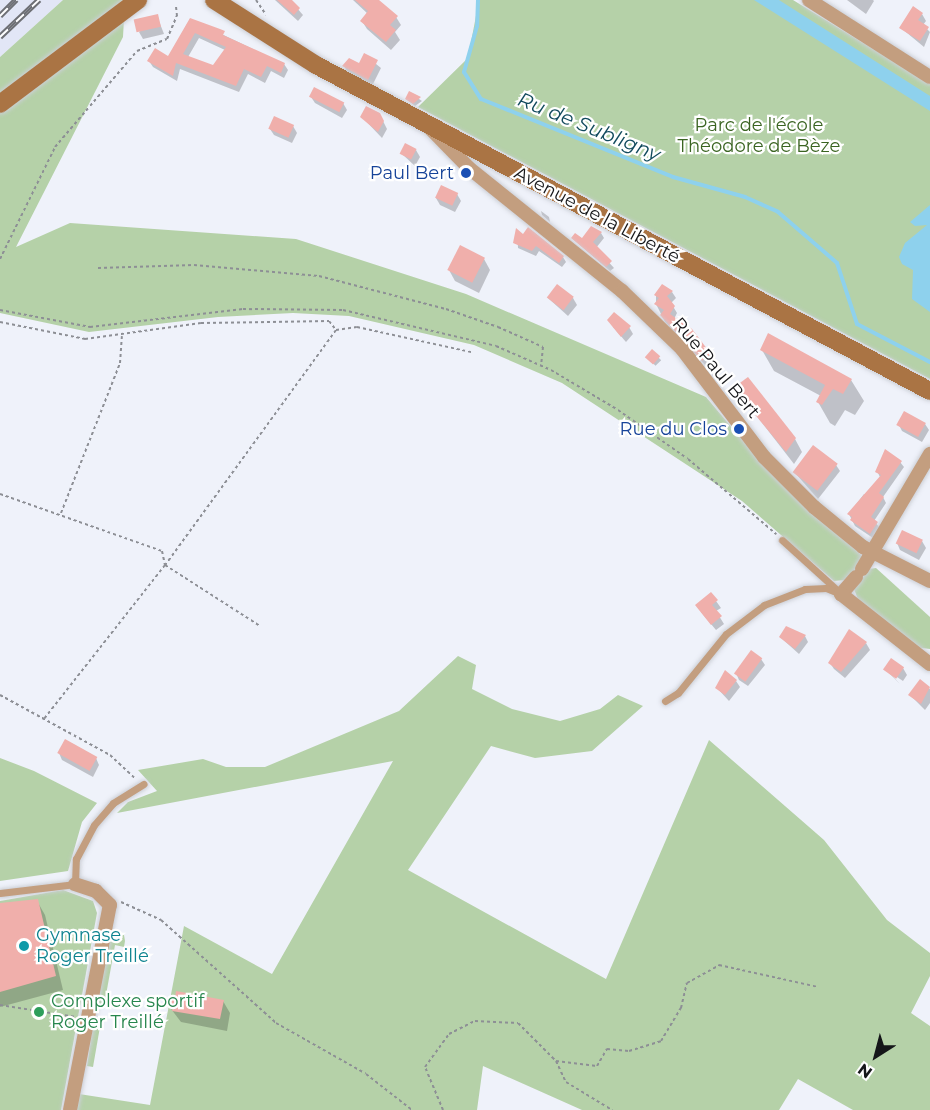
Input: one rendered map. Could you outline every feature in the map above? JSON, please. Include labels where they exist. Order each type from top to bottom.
[{"type":"main road","points":[[0,104],[122,6],[138,0]]},
{"type":"main road","points":[[214,0],[246,20]]},
{"type":"main road","points":[[231,0],[246,20]]},
{"type":"main road","name":"Avenue de la Liberté","points":[[246,20],[266,35],[427,124],[930,391]]},
{"type":"street","points":[[809,0],[930,76]]},
{"type":"street","name":"Rue Paul Bert","points":[[427,124],[475,172],[622,291],[682,350],[764,457],[814,507],[874,553],[930,581]]},
{"type":"street","points":[[475,172],[484,154]]},
{"type":"street","points":[[930,454],[874,553],[841,594],[930,664]]},
{"type":"street","points":[[70,1110],[110,905],[96,891],[75,884]]},
{"type":"lane","points":[[782,540],[841,594]]},
{"type":"lane","points":[[665,701],[678,693],[726,634],[764,605],[805,589],[825,588],[841,594]]},
{"type":"lane","points":[[0,893],[75,884],[76,859],[94,825],[113,803],[143,784]]},
{"type":"path","points":[[0,259],[55,147],[137,51],[167,39],[177,16],[176,6]]},
{"type":"path","points":[[98,268],[194,265],[319,276],[446,309],[498,327],[543,347],[541,366]]},
{"type":"path","points":[[0,310],[90,327],[243,309],[343,310],[496,346],[541,366],[618,410],[688,459],[782,540]]},
{"type":"path","points":[[0,322],[85,339],[122,336],[201,323],[329,321],[336,330]]},
{"type":"path","points":[[44,718],[165,565],[336,330],[357,327],[471,352]]},
{"type":"path","points":[[62,513],[120,363],[122,336]]},
{"type":"path","points":[[0,494],[62,513],[162,550],[165,565],[260,626]]},
{"type":"path","points":[[0,696],[110,755],[143,784]]},
{"type":"path","points":[[118,901],[161,920],[276,1023],[366,1074],[412,1110]]},
{"type":"path","points":[[556,1061],[597,1066],[607,1049],[628,1051],[661,1041],[681,1008],[687,983],[719,965],[818,987]]},
{"type":"path","points":[[152,998],[167,1001]]},
{"type":"path","points":[[0,1005],[79,1018]]},
{"type":"path","points":[[443,1110],[426,1067],[449,1034],[475,1021],[518,1023],[556,1061],[566,1082],[612,1110]]},
{"type":"shaded area","points":[[0,0],[63,0],[0,57]]},
{"type":"green space","points":[[63,0],[125,0],[123,37],[16,247],[70,223],[296,239],[466,294],[706,397],[771,474],[861,555],[861,563],[846,580],[834,581],[742,501],[562,383],[474,345],[349,316],[293,313],[218,317],[89,332],[0,313],[0,57]]},
{"type":"green space","name":"Parc de l'école Théodore de Bèze","points":[[479,0],[793,0],[930,84],[930,379],[418,107],[468,58]]},
{"type":"green space","points":[[876,568],[930,617],[930,649],[913,647],[859,602],[854,589],[869,569]]},
{"type":"green space","points":[[458,656],[476,665],[472,689],[512,709],[560,721],[600,709],[618,695],[643,706],[592,751],[535,758],[491,746],[408,870],[606,979],[709,740],[824,840],[887,920],[930,953],[930,976],[911,1013],[930,1026],[930,1110],[853,1110],[798,1079],[779,1110],[582,1110],[483,1066],[477,1110],[76,1110],[79,1094],[150,1105],[184,926],[272,974],[393,761],[117,813],[128,802],[157,791],[138,770],[203,759],[226,767],[265,767],[399,711]]},
{"type":"green space","points":[[0,758],[34,771],[97,803],[82,822],[68,871],[0,881]]},
{"type":"green space","name":"Complexe sportif Roger Treillé","points":[[63,890],[93,901],[97,913],[61,1110],[0,1110],[0,901]]},
{"type":"green space","points":[[114,933],[124,935],[124,947],[115,945],[104,1006],[97,1005],[110,936]]},
{"type":"green space","points":[[94,1020],[101,1021],[93,1067],[87,1066]]},
{"type":"water","points":[[754,0],[779,0],[930,96],[930,111]]},
{"type":"water","points":[[930,205],[930,312],[912,299],[913,270],[902,264],[899,257],[905,243],[927,225],[915,226],[910,222]]},
{"type":"building","points":[[277,0],[292,0],[300,8],[294,15]]},
{"type":"building","points":[[355,0],[379,0],[398,16],[390,25],[396,30],[386,42],[360,21],[368,11]]},
{"type":"building","points":[[913,6],[923,13],[918,20],[929,27],[920,41],[899,28]]},
{"type":"building","points":[[158,14],[161,27],[137,32],[134,20]]},
{"type":"building","points":[[190,18],[225,31],[223,35],[285,63],[281,73],[267,66],[261,77],[244,69],[236,86],[176,63],[173,76],[147,61],[155,48],[168,56]],"holes":[[[195,33],[226,47],[213,65],[183,54]]]},
{"type":"building","points":[[364,53],[378,60],[368,80],[342,66],[349,58],[359,63]]},
{"type":"building","points":[[314,87],[344,102],[339,112],[309,97]]},
{"type":"building","points":[[409,91],[421,97],[413,104],[405,99]]},
{"type":"building","points":[[366,106],[380,113],[384,121],[378,132],[360,117]]},
{"type":"building","points":[[274,116],[294,125],[288,138],[268,129]]},
{"type":"building","points":[[405,143],[417,149],[411,160],[400,154]]},
{"type":"building","points":[[441,185],[458,193],[452,206],[435,198]]},
{"type":"building","points":[[591,226],[602,232],[593,242],[612,261],[606,267],[571,238],[575,233],[582,238]]},
{"type":"building","points":[[528,227],[564,256],[559,263],[536,246],[532,251],[513,243],[516,228],[523,234]]},
{"type":"building","points":[[460,245],[485,258],[472,283],[447,270]]},
{"type":"building","points":[[557,284],[574,297],[564,310],[547,298]]},
{"type":"building","points":[[662,284],[673,291],[667,296],[675,306],[670,314],[692,329],[711,354],[702,361],[660,315],[664,310],[654,304],[659,298],[654,295]]},
{"type":"building","points":[[614,312],[631,326],[621,337],[607,320]]},
{"type":"building","points":[[768,333],[852,379],[843,394],[833,389],[822,405],[816,402],[825,385],[760,350]]},
{"type":"building","points":[[652,349],[660,356],[653,365],[645,357]]},
{"type":"building","points":[[748,377],[796,438],[786,452],[733,388]]},
{"type":"building","points":[[904,411],[926,423],[918,437],[896,425]]},
{"type":"building","points":[[813,445],[838,464],[817,491],[793,472]]},
{"type":"building","points":[[885,449],[902,461],[879,493],[884,497],[871,517],[878,522],[870,534],[850,520],[852,517],[847,514],[881,475],[875,472]]},
{"type":"building","points":[[902,530],[923,540],[917,553],[896,544]]},
{"type":"building","points":[[711,592],[718,600],[712,605],[722,616],[711,625],[695,605]]},
{"type":"building","points":[[786,626],[806,635],[795,649],[779,637]]},
{"type":"building","points":[[849,629],[867,642],[841,672],[828,663]]},
{"type":"building","points":[[751,650],[762,658],[745,682],[734,673]]},
{"type":"building","points":[[891,658],[904,667],[896,679],[883,669]]},
{"type":"building","points":[[725,670],[737,680],[725,695],[715,688]]},
{"type":"building","points":[[920,679],[930,687],[921,704],[908,695]]},
{"type":"building","points":[[65,739],[97,757],[90,771],[57,753]]},
{"type":"building","name":"Gymnase Roger Treillé","points":[[38,899],[56,976],[0,992],[0,903]]},
{"type":"building","points":[[176,991],[224,1000],[220,1019],[172,1011],[173,1007],[166,1006],[168,997],[175,998]]},
{"type":"waterway","name":"Ru de Subligny","points":[[478,0],[477,26],[464,72],[481,99],[673,177],[745,197],[778,212],[837,263],[857,324],[930,362]]},
{"type":"railway","points":[[0,16],[16,0]]},
{"type":"railway","points":[[0,37],[39,0]]},
{"type":"place","name":"Paul Bert","points":[[466,173]]},
{"type":"place","name":"Rue du Clos","points":[[739,429]]},
{"type":"place","name":"Gymnase Roger Treillé","points":[[24,946]]},
{"type":"place","name":"Complexe sportif Roger Treillé","points":[[39,1012]]}]
